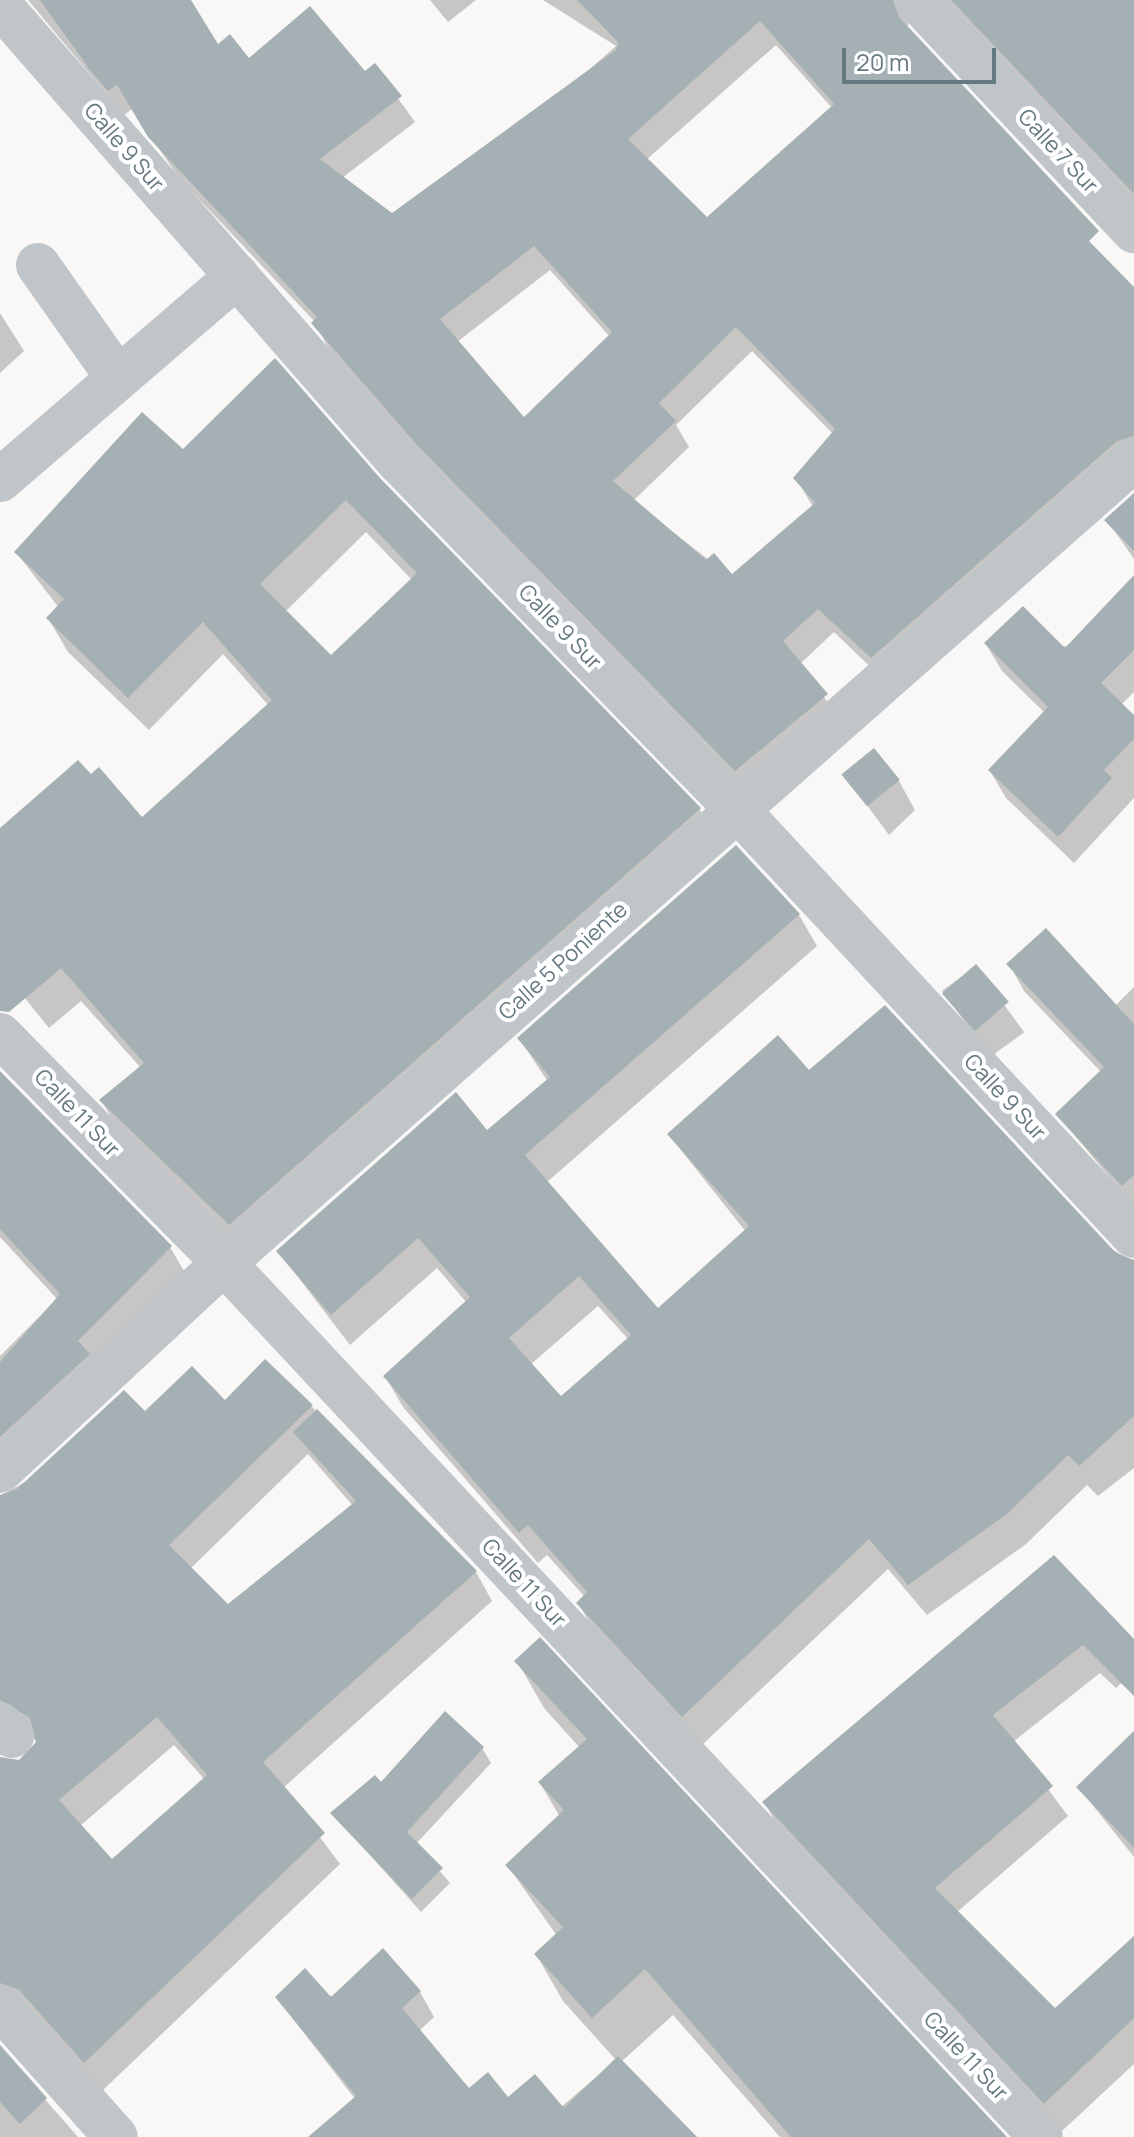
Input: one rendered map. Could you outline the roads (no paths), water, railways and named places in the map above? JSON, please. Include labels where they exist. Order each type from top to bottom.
[{"type":"street","name":"Calle 7 Sur","points":[[917,0],[1134,231]]},
{"type":"street","name":"Calle 9 Sur","points":[[0,5],[398,461],[736,808],[1134,1236]]},
{"type":"street","points":[[38,265],[117,377]]},
{"type":"street","points":[[0,480],[237,276]]},
{"type":"street","name":"Calle 5 Poniente","points":[[0,1471],[224,1263],[736,808],[1134,460]]},
{"type":"street","name":"Calle 11 Sur","points":[[0,1035],[224,1263],[1041,2137]]},
{"type":"street","points":[[0,2007],[116,2137]]}]
